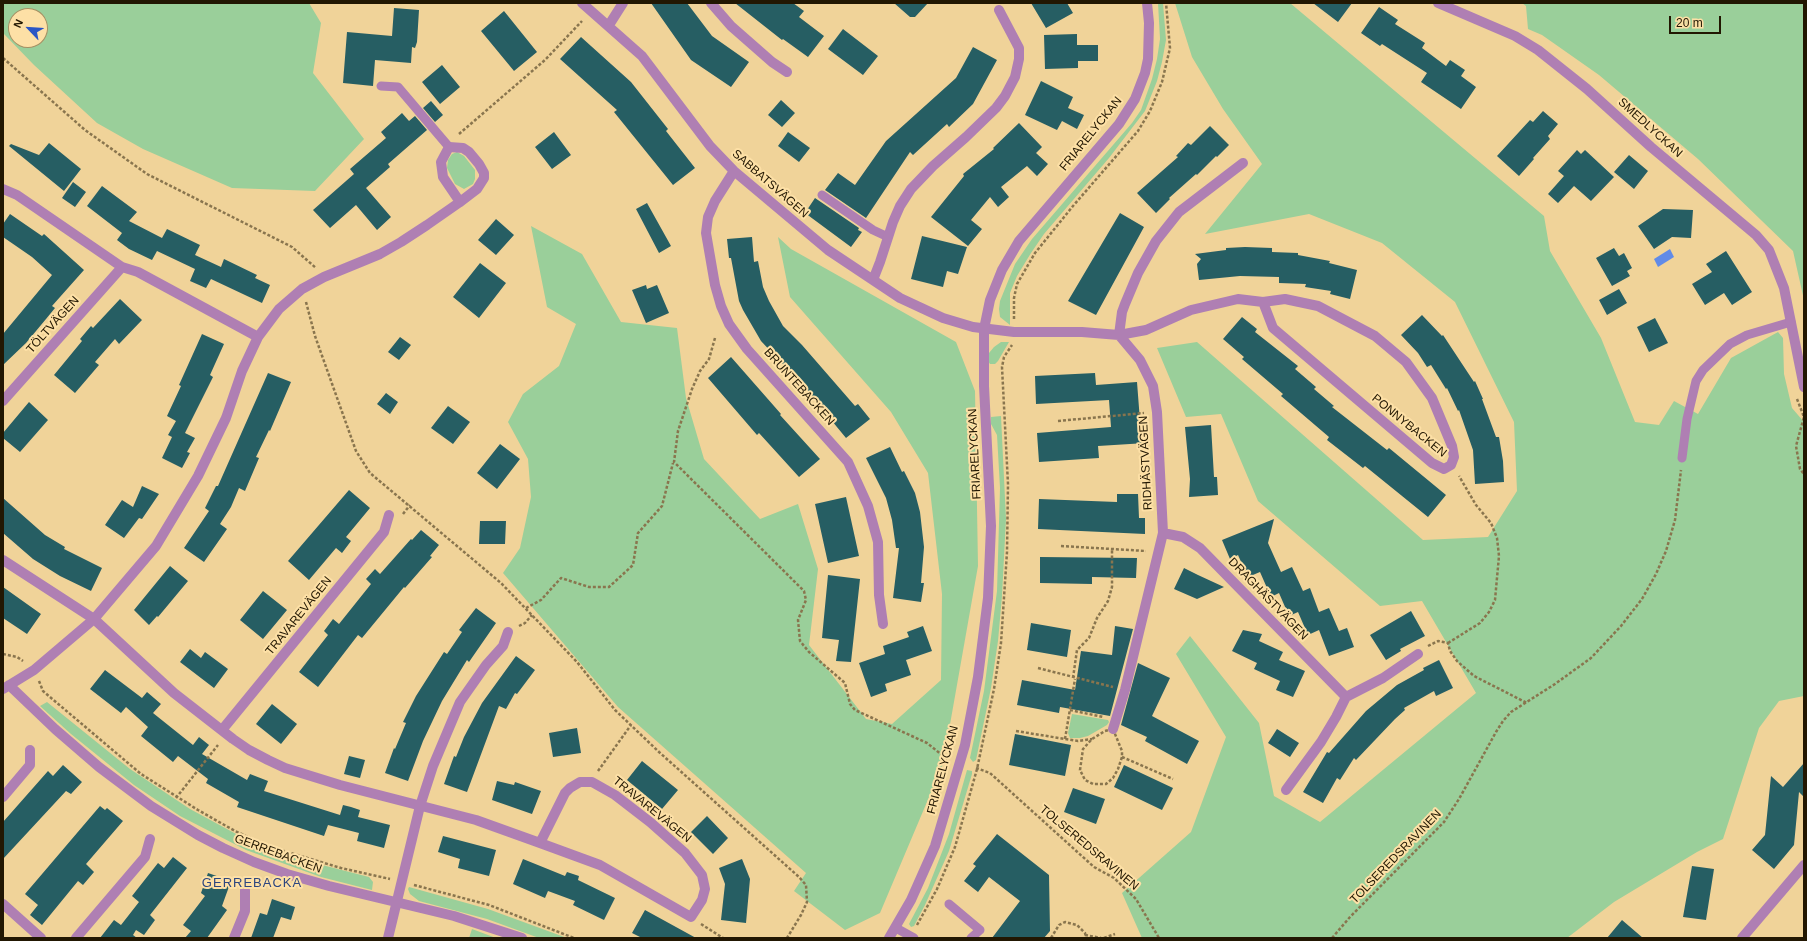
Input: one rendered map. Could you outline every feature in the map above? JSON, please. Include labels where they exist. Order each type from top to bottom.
[{"type":"street","name":"SABBATSVÄGEN","points":[[582,3],[642,56],[710,146],[734,171],[828,250],[900,298],[943,318],[984,329]]},
{"type":"street","points":[[608,25],[623,3]]},
{"type":"street","points":[[711,3],[731,26],[772,62],[787,72]]},
{"type":"street","name":"FRIARELYCKAN","points":[[889,938],[911,900],[935,846],[960,764],[978,677],[988,591],[991,526],[984,386],[984,329],[990,300],[1002,270],[1019,242],[1119,124],[1135,99],[1148,59],[1149,23],[1147,3]]},
{"type":"street","name":"SMEDLYCKAN","points":[[1438,3],[1515,36],[1538,50],[1587,89],[1656,152],[1756,235],[1769,250],[1784,288],[1804,387]]},
{"type":"street","points":[[873,280],[900,206],[911,189],[932,166],[966,137],[996,108],[1005,96],[1015,77],[1019,59],[1019,48],[999,10]]},
{"type":"street","points":[[6,687],[34,670],[94,619],[156,546],[176,515],[198,476],[226,418],[242,372],[258,337],[279,309],[302,289],[324,277],[380,254],[427,225],[460,202],[481,184],[484,178],[484,173],[469,152],[462,148],[449,147],[441,162],[443,177],[460,202]]},
{"type":"street","points":[[984,329],[1014,332],[1082,332],[1119,335],[1122,312],[1125,304],[1138,273],[1156,241],[1179,212],[1244,163]]},
{"type":"street","name":"BRUNTEBACKEN","points":[[734,171],[715,201],[708,217],[706,233],[715,285],[721,306],[729,324],[747,349],[848,462],[868,506],[878,542],[879,595],[882,624]]},
{"type":"street","points":[[3,189],[18,195],[122,267],[138,272],[258,337]]},
{"type":"street","name":"TÖLTVÄGEN","points":[[3,401],[122,267]]},
{"type":"street","name":"PONNYBACKEN","points":[[1119,335],[1146,330],[1191,310],[1238,299],[1263,302],[1285,299],[1318,306],[1375,336],[1406,362],[1432,398],[1449,437],[1454,457],[1448,468],[1439,468],[1412,448],[1273,328],[1263,302]]},
{"type":"street","name":"RIDHÄSTVÄGEN","points":[[1114,724],[1125,690],[1163,533],[1157,412],[1153,386],[1140,360],[1119,335]]},
{"type":"street","name":"TRAVAREVÄGEN","points":[[224,732],[384,532],[389,515]]},
{"type":"street","name":"DRAGHÄSTVÄGEN","points":[[1163,533],[1182,537],[1200,548],[1346,697]]},
{"type":"street","points":[[3,560],[94,619],[174,693],[249,750],[285,768],[340,785],[476,820],[600,865],[691,917]]},
{"type":"street","points":[[388,938],[420,806],[433,766],[460,702],[486,665],[503,646],[508,632]]},
{"type":"street","points":[[1286,790],[1321,742],[1346,697],[1383,678],[1418,654]]},
{"type":"street","name":"GERREBACKEN","points":[[6,687],[98,767],[151,806],[198,835],[254,862],[287,874],[329,886],[454,916],[522,938]]},
{"type":"street","points":[[3,797],[30,765],[30,750]]},
{"type":"street","name":"TRAVAREVÄGEN","points":[[540,843],[559,803],[570,788],[580,782],[592,782],[606,788],[650,822],[685,853],[699,870],[704,882],[705,890],[702,900],[691,917]]},
{"type":"street","points":[[76,938],[145,857],[150,839]]},
{"type":"street","points":[[1742,938],[1804,865]]},
{"type":"street","points":[[234,938],[245,911],[245,890]]},
{"type":"street","points":[[3,904],[41,938]]},
{"type":"lane","points":[[381,86],[398,87],[449,147]]},
{"type":"lane","points":[[822,195],[872,230],[888,237]]},
{"type":"lane","points":[[1682,458],[1687,419],[1696,381],[1703,370],[1730,344],[1747,335],[1791,322]]},
{"type":"lane","points":[[949,904],[980,930],[971,938]]},
{"type":"lane","points":[[896,928],[913,937]]},
{"type":"path","points":[[449,147],[461,131],[545,60],[592,11]]},
{"type":"path","points":[[3,58],[85,130],[129,162],[147,174],[292,247],[313,264],[324,277]]},
{"type":"path","points":[[302,289],[315,336],[356,451],[370,473],[501,583],[577,662],[607,701],[631,725],[659,752],[799,877],[806,885],[807,902],[801,915],[786,938]]},
{"type":"path","points":[[526,608],[542,600],[561,578],[589,587],[609,587],[633,565],[638,532],[662,506],[674,462],[678,431],[692,389],[700,371],[709,359],[715,338]]},
{"type":"path","points":[[1795,393],[1804,418],[1796,446],[1800,469],[1804,474]]},
{"type":"path","points":[[1058,422],[1157,412]]},
{"type":"path","name":"TOLSEREDSRAVINEN","points":[[1332,938],[1350,917],[1444,822],[1459,799],[1496,732],[1511,712],[1527,703],[1591,658],[1621,626],[1642,598],[1656,574],[1666,551],[1675,520],[1682,458]]},
{"type":"path","name":"TOLSEREDSRAVINEN","points":[[674,462],[804,591],[806,600],[798,620],[800,641],[809,652],[845,683],[850,704],[855,710],[927,743],[947,760],[990,773],[1038,819],[1094,867],[1114,878],[1136,899],[1159,938]]},
{"type":"path","points":[[1418,654],[1423,649],[1438,641],[1448,643],[1480,623],[1489,612],[1495,600],[1499,556],[1497,538],[1491,523],[1466,490],[1452,462]]},
{"type":"path","points":[[1061,546],[1158,551]]},
{"type":"path","points":[[1065,740],[1077,650],[1089,638],[1097,618],[1108,601],[1112,587],[1112,549]]},
{"type":"path","points":[[525,623],[532,615]]},
{"type":"path","points":[[1448,643],[1450,651],[1457,661],[1474,676],[1527,703]]},
{"type":"path","points":[[3,654],[17,657],[28,664],[34,670],[43,691],[141,774],[176,798],[235,831],[268,846],[341,868],[489,905],[574,938]]},
{"type":"path","points":[[1038,668],[1125,690]]},
{"type":"path","points":[[1070,710],[1114,724]]},
{"type":"path","points":[[1114,724],[1122,751],[1122,757],[1115,774],[1106,784],[1093,784],[1085,780],[1080,770],[1080,760],[1083,750],[1092,739],[1114,724]]},
{"type":"path","points":[[592,782],[631,725]]},
{"type":"path","points":[[1016,731],[1065,740],[1078,741],[1092,739]]},
{"type":"path","points":[[176,798],[224,732]]},
{"type":"path","points":[[1122,757],[1173,779]]},
{"type":"path","points":[[913,937],[937,889],[955,847],[978,769]]},
{"type":"path","points":[[691,917],[723,938]]},
{"type":"path","points":[[1051,938],[1059,925],[1065,922],[1077,925],[1086,937],[1101,938]]},
{"type":"path","points":[[1104,938],[1114,934]]},
{"type":"green space","points":[[3,3],[309,3],[321,23],[313,73],[364,139],[315,191],[232,188],[143,149],[97,123],[34,65],[18,48],[48,48],[48,8],[8,8],[8,38],[3,33]]},
{"type":"green space","points":[[1158,3],[1163,3],[1166,40],[1157,81],[1145,111],[1109,158],[1044,234],[1031,253],[1017,276],[1010,293],[1010,325],[1000,317],[999,309],[1000,301],[1015,264],[1032,239],[1132,123],[1141,110],[1152,79],[1157,59],[1160,39]]},
{"type":"green space","points":[[1175,3],[1290,3],[1544,216],[1550,251],[1601,338],[1635,422],[1659,425],[1674,401],[1698,414],[1731,358],[1778,332],[1783,338],[1784,374],[1792,408],[1804,422],[1804,696],[1779,701],[1759,728],[1723,839],[1697,852],[1614,902],[1567,938],[1142,938],[1122,893],[1191,832],[1226,737],[1176,654],[1190,636],[1259,723],[1274,796],[1320,822],[1476,693],[1422,601],[1380,606],[1258,501],[1221,414],[1186,417],[1157,348],[1197,342],[1423,540],[1488,537],[1517,491],[1514,422],[1455,302],[1382,243],[1309,214],[1205,234],[1262,164],[1223,109],[1192,57]]},
{"type":"green space","points":[[1522,3],[1804,3],[1804,300],[1793,251],[1698,159],[1599,75],[1542,35],[1528,29],[1526,6]]},
{"type":"green space","points":[[457,152],[464,156],[475,170],[475,179],[473,184],[464,189],[455,184],[447,168],[448,160],[452,154]]},
{"type":"green space","points":[[531,226],[582,254],[621,322],[677,328],[686,398],[704,459],[760,519],[798,504],[818,569],[809,645],[866,719],[892,724],[941,680],[942,594],[928,473],[891,412],[790,297],[778,237],[791,249],[956,342],[975,391],[978,566],[943,764],[880,913],[845,930],[794,891],[806,873],[618,707],[503,573],[520,548],[531,497],[528,459],[508,422],[523,394],[559,366],[576,324],[547,307]]},
{"type":"green space","points":[[1001,342],[1009,342],[998,361],[995,364],[990,364],[988,361],[989,353]]},
{"type":"green space","points":[[1001,416],[1006,519],[1002,596],[998,641],[991,688],[976,760],[973,762],[970,758],[984,691],[997,591],[1000,488],[997,435],[991,424],[991,417]]},
{"type":"green space","points":[[47,702],[130,769],[190,809],[238,835],[291,857],[369,877],[373,882],[372,890],[321,877],[246,850],[180,816],[134,785],[71,734],[40,706]]},
{"type":"green space","points":[[1072,714],[1108,720],[1109,722],[1107,725],[1088,736],[1070,738],[1068,733]]},
{"type":"green space","points":[[967,770],[972,771],[972,774],[949,851],[925,905],[914,926],[911,927],[909,924],[928,888],[949,834]]},
{"type":"green space","points":[[409,887],[488,909],[567,938],[539,938],[487,919],[419,901],[410,894],[408,889]]},
{"type":"green space","points":[[472,929],[496,938],[469,938]]},
{"type":"water","points":[[1670,249],[1674,257],[1658,267],[1654,259]]},
{"type":"building","points":[[651,3],[687,3],[712,36],[749,62],[731,87],[691,60]]},
{"type":"building","points":[[735,3],[793,3],[804,11],[799,17],[824,36],[808,57],[783,39],[782,40]]},
{"type":"building","points":[[894,3],[928,3],[915,17],[910,17]]},
{"type":"building","points":[[1031,3],[1067,3],[1073,13],[1046,28]]},
{"type":"building","points":[[1313,3],[1352,3],[1338,22]]},
{"type":"building","points":[[1379,7],[1398,20],[1395,24],[1425,43],[1422,48],[1446,66],[1450,60],[1465,70],[1461,76],[1476,87],[1461,109],[1421,82],[1427,73],[1382,44],[1380,46],[1361,33]]},
{"type":"building","points":[[394,8],[419,10],[417,42],[415,48],[412,47],[411,63],[375,60],[373,86],[343,83],[347,32],[392,36]]},
{"type":"building","points":[[504,11],[537,52],[514,71],[481,31]]},
{"type":"building","points":[[843,29],[878,56],[863,75],[828,49]]},
{"type":"building","points":[[1077,34],[1077,45],[1098,45],[1098,61],[1078,61],[1078,68],[1045,69],[1044,35]]},
{"type":"building","points":[[581,37],[631,82],[668,129],[666,131],[695,168],[673,185],[614,112],[617,110],[560,59]]},
{"type":"building","points":[[973,47],[997,60],[973,104],[949,127],[947,124],[913,155],[910,152],[866,218],[825,190],[838,173],[855,185],[886,141],[956,78]]},
{"type":"building","points":[[442,65],[460,87],[440,104],[422,82]]},
{"type":"building","points":[[1041,81],[1073,97],[1068,108],[1084,115],[1077,129],[1062,121],[1057,130],[1025,115]]},
{"type":"building","points":[[781,100],[795,113],[782,127],[768,115]]},
{"type":"building","points":[[431,101],[443,115],[435,122],[423,108]]},
{"type":"building","points":[[1543,111],[1558,124],[1548,136],[1550,139],[1519,176],[1497,156],[1530,120],[1533,122]]},
{"type":"building","points":[[402,113],[409,121],[415,116],[427,130],[388,164],[390,167],[366,188],[391,217],[377,230],[356,205],[330,228],[313,210],[354,174],[350,169],[386,138],[381,132]]},
{"type":"building","points":[[1019,123],[1042,147],[1036,153],[1048,164],[1037,176],[1027,166],[1001,187],[1009,197],[998,207],[990,197],[971,220],[982,229],[968,246],[931,217],[964,176],[963,174],[994,149],[993,148]]},
{"type":"building","points":[[1210,126],[1229,145],[1197,175],[1196,174],[1169,198],[1170,199],[1156,213],[1137,193],[1178,157],[1176,156],[1188,143],[1191,145]]},
{"type":"building","points":[[554,132],[571,155],[552,169],[535,147]]},
{"type":"building","points":[[788,132],[810,148],[799,162],[778,146]]},
{"type":"building","points":[[49,143],[81,169],[64,191],[9,146],[11,144],[39,155]]},
{"type":"building","points":[[1577,150],[1581,154],[1585,150],[1614,177],[1591,201],[1574,186],[1558,203],[1548,194],[1564,176],[1558,171]]},
{"type":"building","points":[[1629,155],[1648,171],[1634,189],[1614,172]]},
{"type":"building","points":[[73,182],[86,192],[75,207],[62,198]]},
{"type":"building","points":[[102,186],[137,212],[129,221],[162,238],[167,229],[200,245],[195,255],[221,267],[224,259],[257,275],[255,278],[270,285],[262,303],[211,279],[206,288],[190,281],[195,269],[157,251],[152,260],[129,249],[117,240],[122,233],[87,206]]},
{"type":"building","points":[[815,198],[859,228],[858,230],[862,232],[851,247],[805,213]]},
{"type":"building","points":[[647,203],[671,246],[659,253],[636,209]]},
{"type":"building","points":[[1663,209],[1693,210],[1691,238],[1672,237],[1654,249],[1638,226]]},
{"type":"building","points":[[1120,213],[1144,227],[1096,315],[1068,301]]},
{"type":"building","points":[[10,214],[42,236],[44,234],[84,270],[52,306],[55,308],[26,343],[3,365],[3,334],[52,275],[32,257],[3,237],[3,224]]},
{"type":"building","points":[[496,219],[514,235],[496,255],[478,240]]},
{"type":"building","points":[[922,236],[967,247],[958,274],[947,271],[943,287],[911,279]]},
{"type":"building","points":[[752,237],[754,262],[758,261],[763,287],[783,326],[802,345],[855,406],[858,404],[870,419],[846,438],[818,404],[819,403],[761,341],[743,310],[739,301],[731,258],[729,258],[727,239]]},
{"type":"building","points":[[1226,248],[1272,248],[1272,252],[1298,253],[1298,255],[1330,261],[1329,263],[1357,270],[1350,299],[1330,294],[1331,291],[1305,287],[1306,284],[1279,283],[1279,277],[1240,276],[1199,280],[1197,264],[1201,259],[1195,254],[1226,250]]},
{"type":"building","points":[[1614,248],[1619,256],[1624,253],[1632,268],[1627,271],[1630,276],[1612,286],[1596,258]]},
{"type":"building","points":[[1726,251],[1752,292],[1732,305],[1724,293],[1705,305],[1692,284],[1712,272],[1706,264]]},
{"type":"building","points":[[480,263],[506,283],[479,318],[453,297]]},
{"type":"building","points":[[646,285],[647,289],[657,285],[669,313],[646,323],[632,290]]},
{"type":"building","points":[[1619,289],[1627,303],[1607,315],[1599,300]]},
{"type":"building","points":[[120,299],[142,320],[119,344],[115,339],[95,362],[99,365],[75,393],[54,375],[82,341],[80,339],[91,326],[93,328]]},
{"type":"building","points":[[1422,315],[1442,336],[1443,335],[1474,382],[1475,381],[1496,437],[1499,437],[1503,461],[1504,482],[1475,484],[1473,450],[1459,410],[1458,411],[1447,388],[1446,389],[1431,365],[1427,367],[1418,353],[1401,335]]},
{"type":"building","points":[[1242,317],[1257,329],[1255,332],[1298,366],[1295,369],[1316,387],[1314,389],[1334,406],[1332,407],[1387,450],[1389,448],[1446,495],[1428,517],[1365,466],[1363,468],[1327,440],[1329,437],[1281,396],[1283,394],[1242,359],[1244,357],[1223,339]]},
{"type":"building","points":[[1655,318],[1668,343],[1649,352],[1637,327]]},
{"type":"building","points":[[202,334],[224,344],[210,375],[213,377],[185,433],[195,438],[187,452],[190,453],[182,468],[162,458],[172,437],[168,435],[176,421],[167,416]]},
{"type":"building","points":[[400,337],[411,345],[399,360],[388,352]]},
{"type":"building","points":[[731,357],[781,414],[780,415],[820,459],[799,477],[759,433],[757,435],[708,378]]},
{"type":"building","points":[[268,373],[291,382],[270,431],[269,430],[256,457],[259,458],[245,491],[239,488],[231,507],[220,524],[227,529],[204,562],[184,548],[209,511],[205,508],[216,486],[218,486]]},
{"type":"building","points":[[1095,373],[1096,385],[1137,382],[1140,421],[1145,421],[1146,443],[1098,446],[1099,458],[1039,462],[1037,433],[1111,427],[1109,400],[1036,404],[1035,376]]},
{"type":"building","points":[[386,393],[398,402],[390,414],[377,404]]},
{"type":"building","points":[[29,402],[48,420],[20,452],[3,438],[3,433]]},
{"type":"building","points":[[448,406],[470,422],[453,444],[431,428]]},
{"type":"building","points":[[1211,425],[1214,477],[1217,477],[1218,495],[1189,497],[1190,479],[1185,427]]},
{"type":"building","points":[[500,444],[520,459],[497,489],[477,473]]},
{"type":"building","points":[[890,447],[902,472],[904,471],[915,493],[920,512],[924,547],[921,583],[924,583],[921,602],[893,598],[899,548],[896,548],[892,520],[886,498],[866,458]]},
{"type":"building","points":[[142,486],[159,494],[142,519],[139,518],[124,538],[105,525],[122,500],[133,507]]},
{"type":"building","points":[[349,490],[370,508],[346,537],[351,541],[342,553],[336,548],[309,580],[288,561]]},
{"type":"building","points":[[1117,494],[1138,494],[1139,518],[1145,518],[1145,534],[1038,529],[1039,499],[1117,502]]},
{"type":"building","points":[[846,497],[859,556],[828,563],[815,504]]},
{"type":"building","points":[[3,498],[45,535],[65,547],[64,549],[102,568],[91,591],[60,576],[33,559],[3,533]]},
{"type":"building","points":[[1274,519],[1268,543],[1281,572],[1292,567],[1303,591],[1310,588],[1319,612],[1329,608],[1339,631],[1347,628],[1354,647],[1329,656],[1319,630],[1308,635],[1298,612],[1289,616],[1279,593],[1271,597],[1260,572],[1248,577],[1238,555],[1230,559],[1222,540]]},
{"type":"building","points":[[480,521],[506,521],[505,544],[479,544]]},
{"type":"building","points":[[421,530],[439,545],[430,556],[432,557],[405,588],[404,587],[362,638],[358,635],[318,687],[299,672],[328,635],[324,631],[333,619],[339,624],[371,584],[366,579],[375,569],[380,574]]},
{"type":"building","points":[[1040,557],[1137,558],[1136,578],[1092,577],[1092,584],[1040,583]]},
{"type":"building","points":[[170,566],[188,581],[158,617],[157,616],[149,625],[134,610]]},
{"type":"building","points":[[1184,568],[1224,587],[1197,599],[1174,589]]},
{"type":"building","points":[[828,575],[860,579],[851,662],[836,661],[839,640],[822,638]]},
{"type":"building","points":[[3,587],[41,614],[27,634],[3,618]]},
{"type":"building","points":[[263,591],[287,610],[263,639],[240,620]]},
{"type":"building","points":[[476,608],[496,623],[469,662],[467,660],[442,701],[423,741],[408,781],[385,773],[394,748],[395,749],[406,723],[403,722],[416,696],[444,652],[447,654],[462,632],[459,630]]},
{"type":"building","points":[[1411,611],[1425,636],[1400,649],[1401,651],[1386,660],[1370,635]]},
{"type":"building","points":[[1031,623],[1071,630],[1067,657],[1027,650]]},
{"type":"building","points":[[923,626],[932,651],[906,660],[911,675],[885,684],[887,691],[871,697],[859,663],[885,654],[883,646],[909,637],[907,632]]},
{"type":"building","points":[[1115,626],[1133,629],[1110,716],[1060,707],[1059,713],[1017,705],[1022,680],[1075,690],[1081,651],[1112,655]]},
{"type":"building","points":[[1243,630],[1262,634],[1259,641],[1283,652],[1279,660],[1305,671],[1293,697],[1276,690],[1280,681],[1254,669],[1257,663],[1232,651]]},
{"type":"building","points":[[190,649],[201,658],[205,652],[228,669],[214,688],[180,662]]},
{"type":"building","points":[[516,656],[535,670],[517,694],[515,693],[506,709],[499,706],[467,792],[444,784],[454,756],[456,757],[464,737],[482,703]]},
{"type":"building","points":[[1439,660],[1453,688],[1436,696],[1434,691],[1404,708],[1405,710],[1356,760],[1354,758],[1340,780],[1337,778],[1323,803],[1303,792],[1327,752],[1329,753],[1366,711],[1397,685],[1424,670],[1423,668]]},
{"type":"building","points":[[1138,663],[1170,678],[1152,716],[1199,741],[1187,764],[1145,741],[1147,737],[1121,725]]},
{"type":"building","points":[[105,670],[142,698],[147,692],[161,704],[153,713],[193,745],[199,737],[209,745],[202,754],[247,780],[250,774],[268,781],[264,791],[340,815],[343,805],[351,807],[360,810],[358,817],[390,825],[384,848],[357,841],[359,833],[328,825],[324,836],[237,807],[239,802],[206,783],[208,779],[178,756],[173,762],[141,736],[148,727],[126,707],[121,713],[90,689]]},
{"type":"building","points":[[272,704],[297,724],[281,744],[256,724]]},
{"type":"building","points":[[577,728],[581,753],[553,757],[549,733]]},
{"type":"building","points":[[1277,729],[1299,743],[1290,757],[1268,743]]},
{"type":"building","points":[[1015,734],[1071,745],[1065,776],[1009,765]]},
{"type":"building","points":[[349,756],[365,760],[360,778],[344,774]]},
{"type":"building","points":[[642,761],[678,790],[662,809],[627,780]]},
{"type":"building","points":[[1804,763],[1804,797],[1799,792],[1794,845],[1774,869],[1752,850],[1765,835],[1771,776],[1783,787]]},
{"type":"building","points":[[63,765],[82,782],[71,794],[66,791],[3,859],[3,822],[48,771],[53,776]]},
{"type":"building","points":[[1124,765],[1173,788],[1162,810],[1114,787]]},
{"type":"building","points":[[497,781],[514,785],[515,782],[541,791],[532,814],[492,800]]},
{"type":"building","points":[[1073,788],[1105,799],[1096,824],[1064,812]]},
{"type":"building","points":[[100,806],[105,810],[107,808],[123,821],[86,864],[94,872],[83,885],[78,881],[42,925],[30,915],[38,905],[25,894]]},
{"type":"building","points":[[707,816],[728,838],[713,854],[691,832]]},
{"type":"building","points":[[997,834],[1049,875],[1050,931],[1044,938],[992,938],[1020,901],[989,877],[978,892],[964,881],[976,866],[973,864]]},
{"type":"building","points":[[443,836],[496,850],[489,876],[458,868],[460,859],[438,852]]},
{"type":"building","points":[[173,857],[187,868],[150,915],[155,920],[144,935],[136,930],[133,935],[137,938],[100,938],[114,920],[121,925],[139,902],[132,896],[158,863],[164,868]]},
{"type":"building","points":[[523,859],[565,876],[567,872],[579,876],[578,880],[615,898],[604,920],[573,905],[575,901],[548,891],[545,898],[513,884]]},
{"type":"building","points":[[742,859],[750,879],[746,923],[721,920],[725,884],[719,868]]},
{"type":"building","points":[[1692,866],[1714,869],[1706,920],[1683,917]]},
{"type":"building","points":[[208,873],[231,881],[222,906],[227,910],[207,938],[185,938],[191,931],[183,925],[205,896],[201,893]]},
{"type":"building","points":[[272,899],[295,907],[291,920],[281,917],[273,938],[251,938],[260,913],[267,915]]},
{"type":"building","points":[[645,910],[696,938],[642,938],[632,933]]},
{"type":"building","points":[[1622,920],[1643,938],[1607,938]]},
{"type":"district","name":"GERREBACKA","points":[[252,883]]}]
